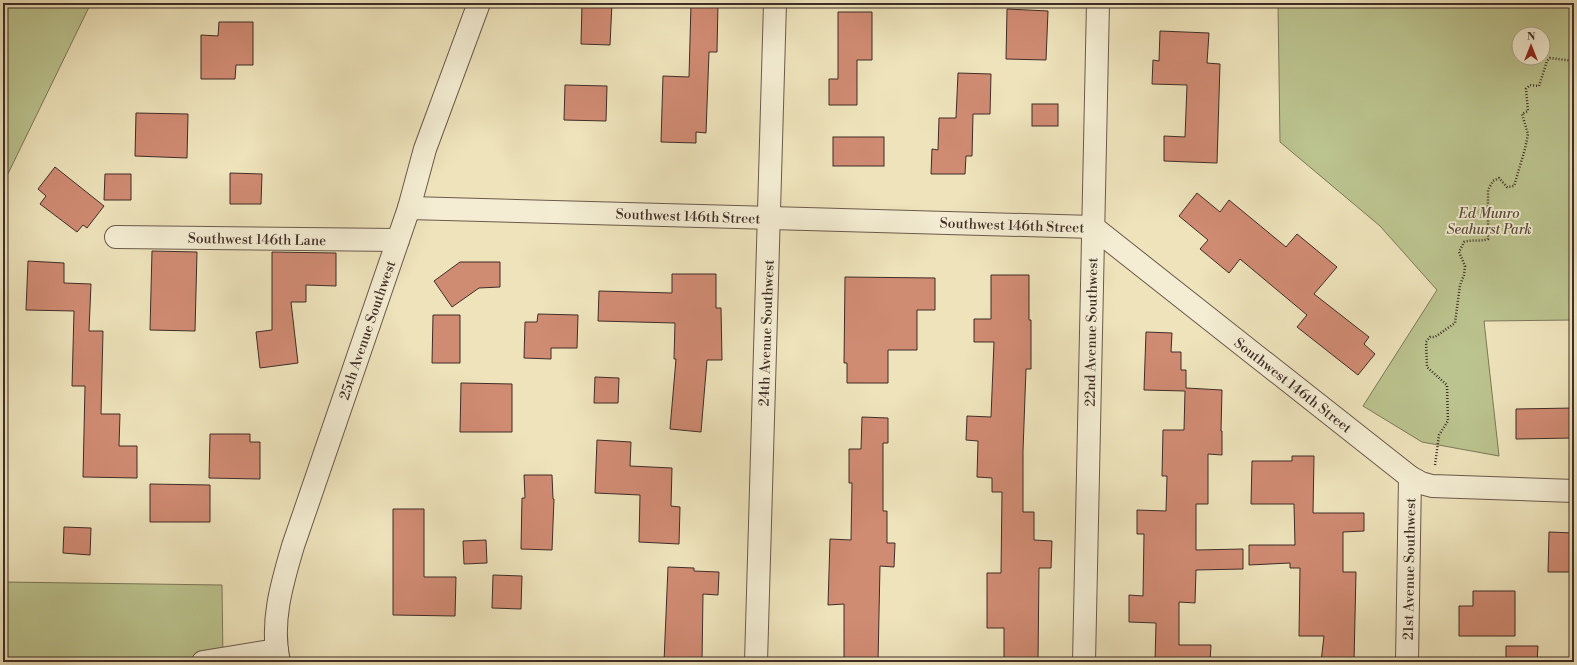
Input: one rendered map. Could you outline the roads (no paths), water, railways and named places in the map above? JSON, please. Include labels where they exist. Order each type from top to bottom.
[{"type":"street","name":"25th Avenue Southwest","points":[[278,656],[276,618],[281,589],[293,546],[409,208],[425,149],[479,3]]},
{"type":"street","name":"24th Avenue Southwest","points":[[756,662],[775,3]]},
{"type":"street","name":"22nd Avenue Southwest","points":[[1084,662],[1098,3]]},
{"type":"street","name":"Southwest 146th Street","points":[[409,208],[1093,227],[1410,477],[1421,484],[1432,486],[1574,491]]},
{"type":"street","name":"Southwest 146th Lane","points":[[116,237],[398,240]]},
{"type":"street","name":"21st Avenue Southwest","points":[[1407,662],[1410,477]]},
{"type":"street","points":[[202,662],[278,656]]},
{"type":"park label","name":"Ed Munro Seahurst Park","points":[[1489,222]]}]
